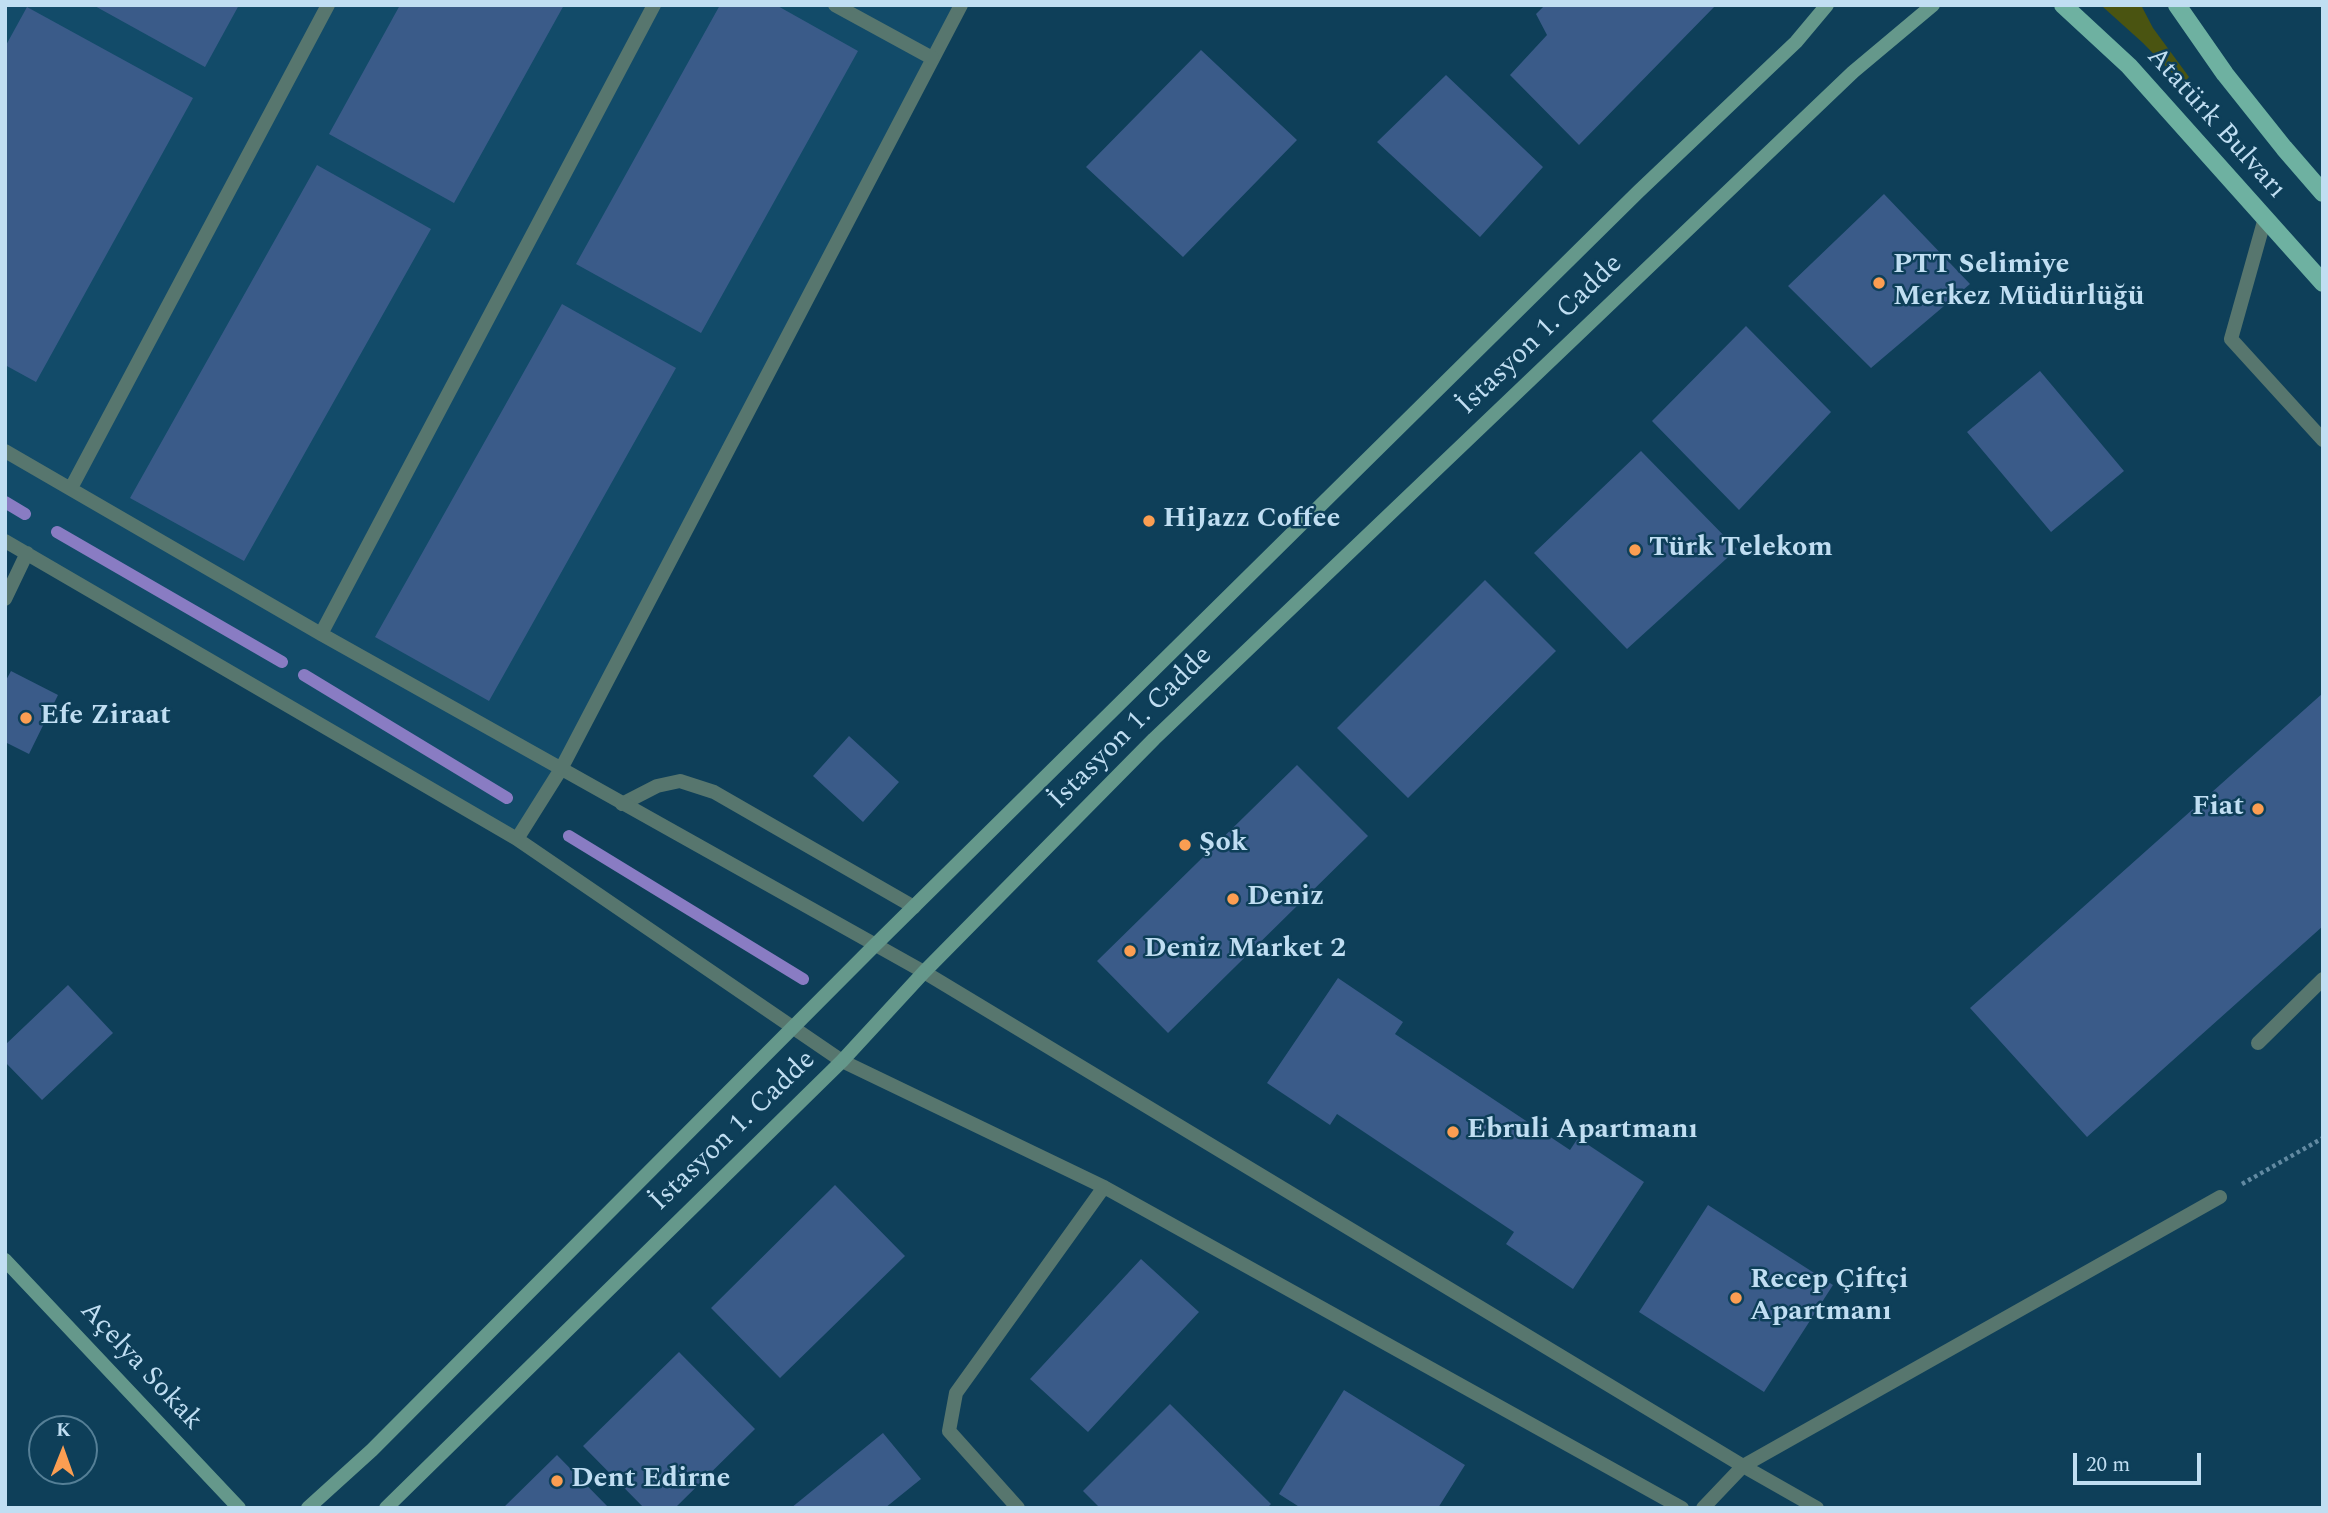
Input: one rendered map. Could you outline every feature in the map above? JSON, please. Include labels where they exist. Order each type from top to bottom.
[{"type":"main road","name":"İstasyon 1. Cadde","points":[[308,1508],[382,1440],[875,945],[1638,192],[1796,42],[1827,5]]},
{"type":"main road","name":"İstasyon 1. Cadde","points":[[386,1508],[842,1061],[924,972],[1154,739],[1853,72],[1933,5]]},
{"type":"main road","name":"Atatürk Bulvarı","points":[[2063,5],[2129,66],[2323,283]]},
{"type":"main road","name":"Atatürk Bulvarı","points":[[2177,5],[2234,85],[2323,193]]},
{"type":"main road","name":"Açelya Sokak","points":[[5,1260],[239,1508]]},
{"type":"street","points":[[71,488],[328,5]]},
{"type":"street","points":[[321,634],[654,5]]},
{"type":"street","points":[[835,5],[932,58]]},
{"type":"street","points":[[517,839],[561,769],[961,5]]},
{"type":"street","points":[[2265,218],[2231,339],[2323,440]]},
{"type":"street","points":[[5,451],[321,634],[924,972],[1817,1508]]},
{"type":"street","points":[[5,541],[517,839],[842,1061],[1104,1187],[1682,1508]]},
{"type":"street","points":[[5,599],[27,553]]},
{"type":"street","points":[[622,804],[657,786],[680,781],[713,792],[914,907]]},
{"type":"street","points":[[2258,1043],[2323,979]]},
{"type":"street","points":[[1018,1508],[949,1431],[956,1392],[1104,1187]]},
{"type":"street","points":[[1703,1508],[1743,1466],[2220,1197]]},
{"type":"path","points":[[2220,1197],[2323,1139]]},
{"type":"shaded area","points":[[5,5],[961,5],[517,839],[5,541]]},
{"type":"green space","points":[[2141,5],[2153,28],[2189,77],[2183,84],[2103,7]]},
{"type":"building","points":[[93,5],[239,5],[205,67]]},
{"type":"building","points":[[400,5],[564,5],[454,203],[329,134]]},
{"type":"building","points":[[720,5],[776,5],[858,51],[701,333],[576,264]]},
{"type":"building","points":[[1545,5],[1716,5],[1579,145],[1510,75],[1547,35],[1536,14]]},
{"type":"building","points":[[27,7],[193,98],[36,382],[5,365],[5,47]]},
{"type":"building","points":[[1201,50],[1297,140],[1183,257],[1086,167]]},
{"type":"building","points":[[1446,75],[1543,167],[1480,237],[1377,142]]},
{"type":"building","points":[[317,165],[431,229],[244,561],[130,498]]},
{"type":"building","points":[[1884,194],[1970,284],[1871,368],[1788,286]]},
{"type":"building","points":[[562,304],[676,368],[489,701],[375,637]]},
{"type":"building","points":[[1746,326],[1831,412],[1739,510],[1652,421]]},
{"type":"building","points":[[2040,371],[2124,471],[2051,532],[1967,432]]},
{"type":"building","points":[[1641,451],[1737,549],[1627,649],[1534,553]]},
{"type":"building","points":[[1485,580],[1556,651],[1408,798],[1337,728]]},
{"type":"building","name":"Efe Ziraat","points":[[11,671],[58,695],[29,754],[5,742],[5,682]]},
{"type":"building","name":"Fiat","points":[[2323,693],[2323,926],[2087,1137],[1970,1008]]},
{"type":"building","points":[[849,736],[899,782],[863,822],[813,776]]},
{"type":"building","name":"Deniz","points":[[1297,765],[1368,836],[1168,1033],[1097,961]]},
{"type":"building","name":"Ebruli Apartmanı","points":[[1338,978],[1403,1022],[1395,1034],[1570,1150],[1578,1138],[1644,1182],[1573,1289],[1506,1244],[1514,1232],[1337,1114],[1330,1125],[1267,1083]]},
{"type":"building","points":[[68,985],[113,1033],[42,1100],[5,1062],[5,1045]]},
{"type":"building","points":[[835,1185],[905,1256],[780,1378],[711,1308]]},
{"type":"building","name":"Recep Çiftçi Apartmanı","points":[[1708,1205],[1833,1285],[1764,1392],[1639,1312]]},
{"type":"building","points":[[1141,1259],[1199,1312],[1088,1432],[1030,1379]]},
{"type":"building","points":[[679,1352],[755,1429],[675,1508],[644,1508],[583,1446]]},
{"type":"building","points":[[1344,1390],[1465,1465],[1438,1508],[1301,1508],[1279,1494]]},
{"type":"building","points":[[1170,1404],[1271,1504],[1267,1508],[1100,1508],[1083,1491]]},
{"type":"building","points":[[883,1433],[921,1479],[885,1508],[791,1508]]},
{"type":"building","name":"Dent Edirne","points":[[557,1455],[609,1508],[503,1508]]},
{"type":"waterway","points":[[5,502],[25,514]]},
{"type":"waterway","points":[[57,532],[282,662]]},
{"type":"waterway","points":[[304,675],[507,798]]},
{"type":"waterway","points":[[569,836],[803,979]]},
{"type":"place","name":"PTT Selimiye Merkez Müdürlüğü","points":[[1879,283]]},
{"type":"place","name":"HiJazz Coffee","points":[[1149,521]]},
{"type":"place","name":"Türk Telekom","points":[[1635,550]]},
{"type":"place","name":"Efe Ziraat","points":[[26,718]]},
{"type":"place","name":"Fiat","points":[[2258,809]]},
{"type":"place","name":"Şok","points":[[1185,845]]},
{"type":"place","name":"Deniz","points":[[1233,899]]},
{"type":"place","name":"Deniz Market 2","points":[[1130,951]]},
{"type":"place","name":"Ebruli Apartmanı","points":[[1453,1132]]},
{"type":"place","name":"Recep Çiftçi Apartmanı","points":[[1736,1298]]},
{"type":"place","name":"Dent Edirne","points":[[557,1481]]}]
